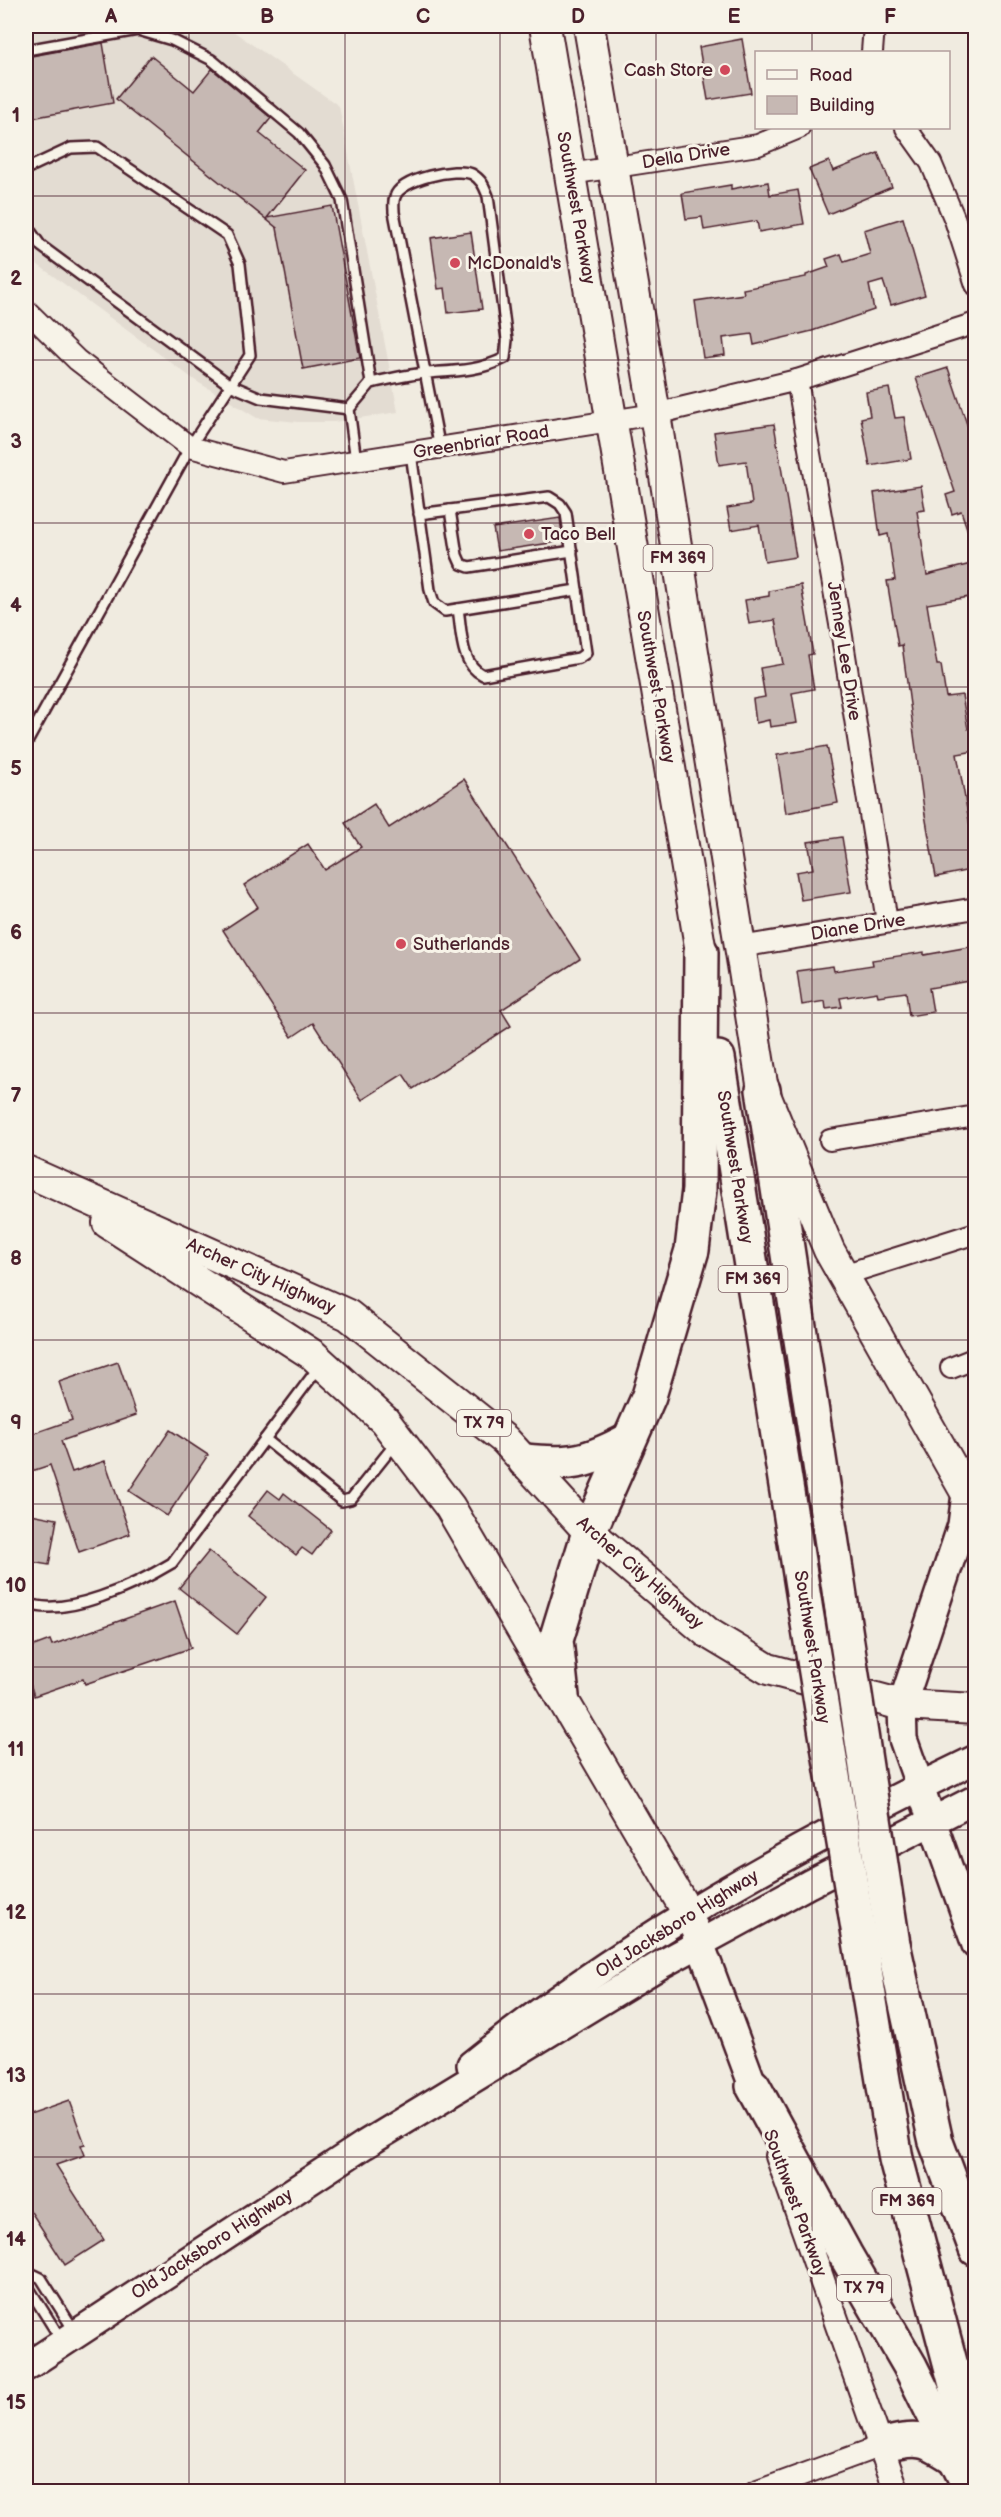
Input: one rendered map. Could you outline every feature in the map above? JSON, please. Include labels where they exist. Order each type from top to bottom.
[{"type":"highway","points":[[562,1696],[556,1640],[589,1532],[648,1396],[692,1250],[699,1190],[701,1134],[701,952]]},
{"type":"highway","name":"Southwest Parkway","points":[[701,952],[896,2159],[959,2396],[967,2452]]},
{"type":"highway","name":"Southwest Parkway","points":[[763,1090],[892,1944],[936,2142],[975,2249]]},
{"type":"highway","points":[[525,1461],[562,1465],[597,1457],[629,1440]]},
{"type":"highway","name":"TX 79","points":[[753,2086],[844,2254],[910,2366],[967,2452],[972,2492]]},
{"type":"highway","points":[[881,2446],[907,2439],[933,2442],[967,2452]]},
{"type":"main road","name":"Southwest Parkway","points":[[545,26],[701,952]]},
{"type":"main road","name":"Southwest Parkway","points":[[590,26],[655,414],[763,1090]]},
{"type":"main road","points":[[659,704],[701,698]]},
{"type":"main road","points":[[763,1090],[829,1250],[971,1502],[902,1705],[903,1739],[975,1946]]},
{"type":"main road","name":"Archer City Highway","points":[[31,1173],[313,1355],[384,1420],[450,1507],[688,1915]]},
{"type":"main road","name":"Archer City Highway","points":[[31,1173],[348,1315],[505,1440],[589,1532],[708,1633],[768,1669],[902,1705],[975,1709]]},
{"type":"main road","name":"Old Jacksboro Highway","points":[[400,2123],[536,2013],[688,1915],[790,1854],[975,1759]]},
{"type":"main road","name":"Old Jacksboro Highway","points":[[26,2367],[400,2123],[701,1943],[975,1799]]},
{"type":"main road","name":"Southwest Parkway","points":[[688,1915],[701,1943],[753,2086]]},
{"type":"street","points":[[872,51],[874,26]]},
{"type":"street","name":"Della Drive","points":[[570,174],[758,146],[797,129]]},
{"type":"street","points":[[907,129],[931,163],[955,220],[975,285]]},
{"type":"street","name":"Greenbriar Road","points":[[26,310],[77,360],[190,447],[284,472],[612,423],[655,414],[797,380],[975,322]]},
{"type":"street","name":"Jenney Lee Drive","points":[[797,380],[841,630],[887,922]]},
{"type":"street","name":"Diane Drive","points":[[740,947],[975,908]]},
{"type":"street","points":[[830,1140],[975,1116]]},
{"type":"street","points":[[843,1275],[975,1233]]},
{"type":"street","points":[[951,1368],[975,1358]]},
{"type":"street","name":"Southwest Parkway","points":[[753,2086],[897,2492]]},
{"type":"street","points":[[755,2492],[881,2446]]},
{"type":"lane","points":[[26,50],[138,30],[172,40],[212,60],[298,133],[325,165],[342,200],[371,382]]},
{"type":"lane","points":[[26,169],[71,148],[97,147],[226,235],[240,264],[250,355],[190,447],[26,744]]},
{"type":"lane","points":[[356,461],[350,409],[371,382],[426,373],[471,370],[490,366],[505,358],[507,340],[488,196],[483,183],[470,174],[454,171],[416,180],[403,186],[395,196],[394,212],[426,373],[440,449]]},
{"type":"lane","points":[[26,225],[41,246],[230,385],[261,399],[350,409]]},
{"type":"lane","points":[[411,453],[430,590],[434,603],[445,611],[577,590]]},
{"type":"lane","points":[[419,514],[549,497],[560,504],[566,513],[586,653],[579,658],[483,675],[473,670],[467,663],[458,609]]},
{"type":"lane","points":[[450,510],[457,555],[461,564],[469,567],[572,551]]},
{"type":"lane","points":[[26,1603],[39,1609],[66,1607],[144,1579],[172,1563],[322,1363]]},
{"type":"lane","points":[[265,1439],[342,1501],[351,1499],[399,1440]]},
{"type":"lane","points":[[26,2273],[41,2278],[69,2338],[28,2287],[26,2273]]},
{"type":"shaded area","points":[[26,26],[226,26],[339,106],[398,412],[334,422],[298,422],[257,418],[196,381],[26,256]]},
{"type":"building","name":"Cash Store","points":[[742,39],[751,93],[708,100],[699,47]]},
{"type":"building","points":[[103,43],[113,103],[26,119],[26,57]]},
{"type":"building","points":[[151,56],[194,91],[212,69],[271,118],[259,133],[305,170],[267,218],[332,206],[360,358],[303,369],[277,228],[116,99]]},
{"type":"building","points":[[878,153],[892,187],[828,214],[809,169],[829,161],[833,171]]},
{"type":"building","points":[[768,182],[770,195],[798,190],[804,224],[759,232],[757,221],[704,230],[702,217],[686,219],[682,193],[731,185],[731,189]]},
{"type":"building","points":[[903,218],[925,295],[891,305],[883,281],[869,285],[874,310],[812,331],[754,345],[752,334],[723,338],[725,355],[703,358],[695,301],[744,294],[743,289],[806,277],[806,275],[829,267],[826,259],[841,254],[844,262],[870,254],[864,230]]},
{"type":"building","name":"McDonald's","points":[[471,232],[482,309],[448,313],[445,288],[438,289],[431,238]]},
{"type":"building","points":[[948,368],[975,448],[975,545],[973,546],[961,511],[952,514],[946,495],[955,492],[916,378]]},
{"type":"building","points":[[889,388],[895,418],[904,417],[911,459],[870,466],[861,418],[870,416],[866,392]]},
{"type":"building","points":[[774,424],[796,557],[765,562],[759,525],[731,530],[727,508],[752,504],[746,461],[719,465],[714,432]]},
{"type":"building","points":[[921,486],[925,510],[917,511],[927,575],[975,563],[975,596],[927,604],[937,665],[941,665],[946,697],[962,695],[968,729],[974,728],[975,738],[975,751],[957,754],[970,826],[975,825],[975,844],[971,845],[975,869],[936,877],[924,809],[902,645],[898,646],[887,581],[895,580],[888,534],[880,536],[874,493]]},
{"type":"building","name":"Taco Bell","points":[[560,518],[563,541],[497,551],[493,528]]},
{"type":"building","points":[[801,585],[813,654],[808,655],[814,689],[792,693],[797,723],[770,727],[769,720],[756,723],[753,699],[765,697],[760,668],[783,664],[775,620],[749,624],[745,600],[769,596],[769,591]]},
{"type":"building","points":[[827,746],[838,803],[786,813],[777,755]]},
{"type":"building","name":"Sutherlands","points":[[464,779],[580,959],[501,1010],[511,1026],[413,1089],[403,1074],[362,1100],[313,1023],[292,1037],[223,930],[258,907],[244,885],[308,844],[325,870],[361,847],[345,823],[374,804],[389,828]]},
{"type":"building","points":[[842,837],[851,892],[801,900],[796,872],[813,869],[808,842]]},
{"type":"building","points":[[975,946],[975,980],[929,988],[933,1012],[909,1016],[906,992],[878,996],[877,992],[840,998],[842,1007],[826,1009],[825,1001],[802,1005],[797,971],[833,966],[834,971],[873,965],[872,960],[924,952],[924,955]]},
{"type":"building","points":[[118,1362],[136,1415],[61,1441],[72,1472],[105,1461],[130,1534],[79,1552],[50,1465],[26,1473],[26,1436],[72,1420],[59,1382]]},
{"type":"building","points":[[170,1430],[208,1455],[167,1516],[129,1491]]},
{"type":"building","points":[[268,1490],[280,1499],[284,1493],[331,1530],[312,1555],[302,1548],[296,1555],[248,1516]]},
{"type":"building","points":[[26,1513],[57,1519],[49,1565],[26,1561]]},
{"type":"building","points":[[209,1551],[266,1597],[237,1634],[179,1588]]},
{"type":"building","points":[[175,1601],[191,1648],[85,1684],[83,1679],[34,1696],[26,1671],[26,1649],[50,1640],[52,1645]]},
{"type":"building","points":[[69,2101],[85,2144],[81,2145],[85,2155],[56,2165],[104,2240],[65,2265],[26,2204],[26,2116]]},
{"type":"place","name":"Cash Store","points":[[725,70]]},
{"type":"place","name":"McDonald's","points":[[455,263]]},
{"type":"place","name":"Taco Bell","points":[[529,534]]},
{"type":"place","name":"Sutherlands","points":[[401,944]]}]
